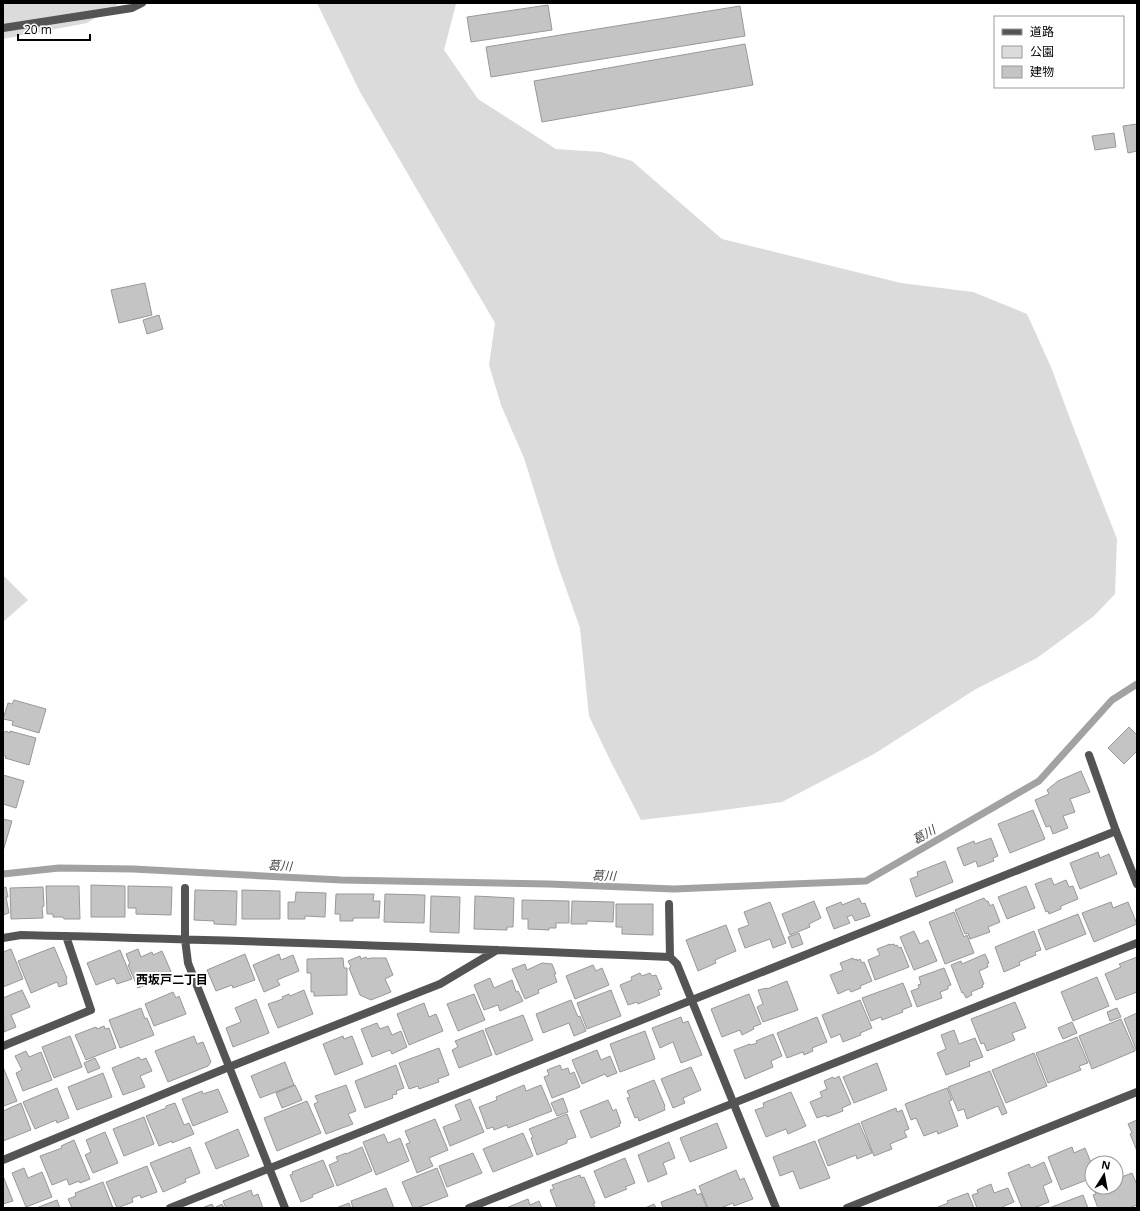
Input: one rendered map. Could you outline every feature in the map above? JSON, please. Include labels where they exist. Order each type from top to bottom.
[{"type":"street","points":[[3,28],[132,8],[142,3]]},
{"type":"street","points":[[1089,755],[1137,884]]},
{"type":"street","points":[[170,1208],[1116,831]]},
{"type":"street","points":[[185,888],[185,939],[188,963],[284,1208]]},
{"type":"street","points":[[669,904],[670,957]]},
{"type":"street","points":[[3,938],[21,935],[185,939],[670,957],[677,964],[776,1208]]},
{"type":"street","points":[[3,1046],[91,1010],[66,936]]},
{"type":"street","points":[[469,1208],[1137,943]]},
{"type":"street","points":[[3,1160],[229,1067],[440,984],[497,950]]},
{"type":"street","points":[[847,1208],[1137,1092]]},
{"type":"green space","points":[[3,3],[120,3],[87,23],[3,39]]},
{"type":"green space","points":[[317,3],[460,3],[456,4],[444,50],[478,99],[556,149],[601,152],[632,161],[722,239],[901,283],[973,292],[1027,314],[1051,367],[1117,539],[1115,594],[1094,616],[1037,658],[976,689],[874,754],[782,802],[641,820],[589,716],[580,628],[557,563],[524,458],[501,405],[489,365],[495,323],[360,92]]},
{"type":"green space","points":[[3,575],[28,600],[3,622]]},
{"type":"building","points":[[548,5],[552,30],[471,42],[467,17]]},
{"type":"building","points":[[740,6],[745,36],[491,77],[486,47]]},
{"type":"building","points":[[745,44],[753,85],[542,122],[534,81]]},
{"type":"building","points":[[1137,124],[1137,151],[1128,153],[1123,126]]},
{"type":"building","points":[[1114,133],[1116,147],[1095,150],[1092,136]]},
{"type":"building","points":[[145,283],[152,315],[119,323],[111,290]]},
{"type":"building","points":[[159,315],[163,329],[147,334],[143,320]]},
{"type":"building","points":[[14,700],[46,709],[39,733],[12,725],[13,721],[3,719],[8,703],[12,704]]},
{"type":"building","points":[[1129,727],[1137,735],[1137,751],[1124,764],[1108,748]]},
{"type":"building","points":[[6,731],[36,738],[29,765],[5,758],[6,756],[3,755],[3,732]]},
{"type":"building","points":[[1081,771],[1090,792],[1070,799],[1075,812],[1063,816],[1068,828],[1053,834],[1050,826],[1046,827],[1035,800],[1049,794],[1047,790],[1058,781]]},
{"type":"building","points":[[3,775],[24,781],[16,808],[3,804]]},
{"type":"building","points":[[1033,810],[1045,839],[1010,853],[998,824]]},
{"type":"building","points":[[3,819],[12,821],[3,851]]},
{"type":"building","points":[[991,838],[998,856],[993,858],[994,861],[978,867],[976,861],[964,866],[957,848],[974,841],[975,844]]},
{"type":"building","points":[[1098,852],[1100,858],[1109,854],[1117,874],[1080,889],[1070,863]]},
{"type":"building","points":[[945,861],[953,882],[916,897],[910,879],[918,876],[917,872]]},
{"type":"building","points":[[1051,878],[1054,885],[1066,880],[1069,887],[1073,886],[1078,899],[1061,906],[1061,909],[1049,914],[1048,911],[1046,912],[1035,884]]},
{"type":"building","points":[[91,885],[125,886],[125,917],[91,917]]},
{"type":"building","points":[[46,886],[79,886],[80,919],[64,919],[63,917],[53,917],[53,914],[47,914]]},
{"type":"building","points":[[128,886],[172,887],[171,915],[136,914],[136,908],[128,908]]},
{"type":"building","points":[[1026,886],[1035,908],[1007,919],[998,897]]},
{"type":"building","points":[[6,887],[9,913],[3,915],[3,888]]},
{"type":"building","points":[[43,887],[43,918],[11,919],[10,888]]},
{"type":"building","points":[[195,890],[237,891],[236,925],[214,924],[214,921],[194,920]]},
{"type":"building","points":[[242,890],[280,891],[280,919],[242,919]]},
{"type":"building","points":[[296,892],[326,893],[325,917],[305,916],[305,919],[288,919],[288,902],[295,902]]},
{"type":"building","points":[[336,894],[374,894],[373,901],[380,901],[379,918],[353,918],[353,921],[340,921],[340,914],[335,914]]},
{"type":"building","points":[[385,894],[425,895],[424,923],[384,922]]},
{"type":"building","points":[[431,896],[460,897],[459,933],[430,932]]},
{"type":"building","points":[[475,896],[514,898],[513,927],[507,927],[507,930],[474,929]]},
{"type":"building","points":[[859,898],[862,904],[865,903],[870,916],[855,921],[852,915],[847,917],[850,923],[834,929],[826,908],[841,902],[842,905]]},
{"type":"building","points":[[984,898],[988,901],[990,906],[993,904],[1000,922],[988,927],[990,932],[970,939],[968,933],[965,934],[955,910]]},
{"type":"building","points":[[522,900],[569,901],[569,923],[556,923],[556,928],[549,928],[549,930],[528,929],[528,919],[522,919]]},
{"type":"building","points":[[572,901],[614,902],[613,922],[587,921],[587,924],[571,924]]},
{"type":"building","points":[[814,901],[821,918],[809,924],[810,927],[790,935],[782,914]]},
{"type":"building","points":[[770,902],[786,943],[773,948],[770,939],[745,948],[738,929],[749,925],[744,912]]},
{"type":"building","points":[[1111,902],[1113,908],[1128,902],[1137,924],[1094,942],[1082,913]]},
{"type":"building","points":[[616,904],[653,904],[653,935],[622,934],[622,927],[616,927]]},
{"type":"building","points":[[954,912],[964,937],[967,935],[974,953],[945,964],[929,922]]},
{"type":"building","points":[[1078,914],[1086,934],[1046,950],[1038,930]]},
{"type":"building","points":[[726,925],[736,951],[715,960],[716,963],[698,971],[686,940]]},
{"type":"building","points":[[914,931],[920,944],[928,940],[937,961],[914,970],[900,937]]},
{"type":"building","points":[[1034,931],[1041,950],[1035,952],[1036,955],[1019,962],[1020,965],[1004,972],[995,947]]},
{"type":"building","points":[[799,933],[803,944],[792,948],[788,937]]},
{"type":"building","points":[[894,944],[895,946],[897,945],[899,948],[901,947],[909,967],[875,980],[868,960],[880,955],[877,949]]},
{"type":"building","points":[[54,947],[67,978],[67,984],[59,987],[57,982],[31,993],[18,961]]},
{"type":"building","points":[[11,949],[23,979],[3,987],[3,952]]},
{"type":"building","points":[[138,949],[141,957],[152,952],[153,955],[162,951],[172,974],[138,988],[128,965],[130,964],[126,954]]},
{"type":"building","points":[[120,950],[132,979],[117,984],[114,978],[96,985],[87,963]]},
{"type":"building","points":[[245,954],[255,980],[233,988],[232,985],[216,991],[207,970]]},
{"type":"building","points":[[279,954],[281,960],[293,955],[299,971],[277,980],[280,985],[264,992],[253,965]]},
{"type":"building","points":[[985,954],[989,963],[987,964],[988,967],[979,971],[984,984],[982,985],[983,987],[971,992],[972,995],[966,998],[963,992],[962,993],[951,965],[961,961],[962,964]]},
{"type":"building","points":[[360,956],[361,959],[366,957],[367,959],[386,958],[393,975],[385,979],[391,992],[371,1000],[360,995],[349,968],[351,967],[348,961]]},
{"type":"building","points":[[1137,957],[1137,992],[1116,1000],[1105,974],[1121,967],[1119,964]]},
{"type":"building","points":[[343,958],[344,968],[347,968],[347,995],[314,996],[314,992],[311,992],[311,973],[307,973],[307,959]]},
{"type":"building","points":[[853,958],[854,960],[857,959],[857,961],[860,959],[862,963],[864,962],[872,981],[851,992],[849,989],[838,994],[830,975],[843,970],[840,963]]},
{"type":"building","points":[[542,963],[552,964],[557,982],[538,990],[539,993],[525,999],[512,969],[525,964],[527,970]]},
{"type":"building","points":[[593,965],[596,971],[602,968],[609,985],[575,999],[566,976]]},
{"type":"building","points":[[944,968],[951,985],[948,986],[948,989],[940,992],[942,998],[917,1007],[911,991],[919,988],[918,985],[921,984],[919,977]]},
{"type":"building","points":[[640,973],[642,976],[650,973],[652,976],[656,975],[662,989],[658,990],[660,995],[638,1004],[637,1002],[628,1005],[620,985],[632,980],[631,977]]},
{"type":"building","points":[[1097,977],[1109,1006],[1073,1021],[1061,992]]},
{"type":"building","points":[[490,978],[494,988],[512,980],[516,992],[518,991],[523,1001],[500,1011],[498,1005],[484,1010],[474,985]]},
{"type":"building","points":[[787,981],[798,1010],[763,1022],[757,1007],[763,1004],[758,990],[767,989]]},
{"type":"building","points":[[903,983],[912,1006],[902,1010],[903,1012],[882,1020],[881,1017],[871,1021],[862,998]]},
{"type":"building","points":[[22,990],[30,1007],[11,1015],[16,1027],[4,1032],[3,998]]},
{"type":"building","points":[[304,990],[313,1014],[278,1028],[268,1004],[283,999],[282,997],[289,994],[290,996]]},
{"type":"building","points":[[611,990],[621,1016],[587,1029],[577,1003]]},
{"type":"building","points":[[173,992],[176,998],[179,996],[186,1014],[154,1026],[145,1004]]},
{"type":"building","points":[[474,994],[485,1020],[458,1031],[447,1004]]},
{"type":"building","points":[[749,994],[761,1024],[753,1027],[754,1029],[742,1035],[740,1030],[722,1037],[711,1009]]},
{"type":"building","points":[[256,999],[269,1033],[233,1047],[226,1028],[241,1022],[235,1008]]},
{"type":"building","points":[[571,1000],[586,1031],[574,1036],[569,1023],[543,1033],[536,1014]]},
{"type":"building","points":[[860,1000],[872,1028],[860,1033],[861,1035],[843,1042],[840,1034],[831,1038],[822,1015]]},
{"type":"building","points":[[1015,1002],[1026,1028],[1012,1033],[1015,1040],[987,1051],[984,1043],[981,1044],[971,1019]]},
{"type":"building","points":[[424,1003],[429,1017],[436,1014],[443,1031],[409,1045],[397,1014]]},
{"type":"building","points":[[141,1008],[154,1035],[120,1048],[109,1020]]},
{"type":"building","points":[[1117,1008],[1121,1017],[1110,1021],[1107,1012]]},
{"type":"building","points":[[1137,1013],[1137,1052],[1124,1019]]},
{"type":"building","points":[[523,1015],[533,1040],[496,1055],[485,1029]]},
{"type":"building","points":[[681,1017],[683,1023],[688,1021],[702,1055],[681,1063],[673,1042],[660,1048],[652,1028]]},
{"type":"building","points":[[817,1017],[827,1042],[812,1048],[813,1051],[804,1055],[803,1052],[787,1058],[777,1033]]},
{"type":"building","points":[[1121,1019],[1135,1051],[1092,1069],[1079,1036]]},
{"type":"building","points":[[1072,1022],[1077,1033],[1063,1039],[1058,1028]]},
{"type":"building","points":[[377,1023],[380,1029],[388,1026],[392,1035],[401,1031],[407,1047],[392,1054],[390,1050],[372,1057],[361,1029]]},
{"type":"building","points":[[104,1026],[105,1029],[109,1028],[116,1048],[86,1060],[75,1035],[96,1027],[97,1029]]},
{"type":"building","points":[[483,1030],[492,1055],[459,1068],[452,1050],[458,1047],[455,1041]]},
{"type":"building","points":[[954,1030],[959,1044],[975,1038],[983,1057],[969,1062],[970,1066],[946,1075],[937,1053],[946,1049],[941,1035]]},
{"type":"building","points":[[645,1031],[655,1059],[620,1072],[610,1044]]},
{"type":"building","points":[[773,1034],[782,1056],[771,1061],[773,1067],[745,1079],[734,1050],[757,1043],[756,1041]]},
{"type":"building","points":[[70,1036],[82,1067],[54,1078],[42,1047]]},
{"type":"building","points":[[194,1036],[197,1044],[203,1042],[211,1062],[208,1066],[168,1082],[155,1051]]},
{"type":"building","points":[[343,1036],[344,1039],[352,1036],[363,1064],[335,1075],[323,1044]]},
{"type":"building","points":[[1077,1037],[1088,1063],[1079,1066],[1081,1070],[1048,1083],[1036,1053]]},
{"type":"building","points":[[439,1048],[449,1075],[438,1079],[439,1082],[419,1089],[418,1086],[409,1089],[399,1063]]},
{"type":"building","points":[[597,1050],[601,1060],[610,1056],[617,1073],[607,1077],[605,1074],[582,1084],[572,1060]]},
{"type":"building","points":[[26,1051],[29,1057],[41,1052],[52,1080],[23,1091],[16,1073],[22,1070],[15,1056]]},
{"type":"building","points":[[1034,1053],[1047,1086],[1006,1103],[992,1070]]},
{"type":"building","points":[[139,1057],[141,1060],[146,1058],[152,1071],[140,1076],[145,1087],[123,1095],[112,1068]]},
{"type":"building","points":[[95,1058],[100,1068],[88,1073],[84,1063]]},
{"type":"building","points":[[285,1062],[294,1085],[260,1098],[251,1076]]},
{"type":"building","points":[[877,1063],[887,1090],[854,1103],[843,1077]]},
{"type":"building","points":[[396,1065],[404,1088],[396,1091],[397,1094],[392,1095],[393,1098],[365,1108],[355,1081]]},
{"type":"building","points":[[560,1065],[562,1070],[568,1068],[570,1074],[574,1072],[580,1087],[552,1098],[544,1077],[549,1075],[547,1070]]},
{"type":"building","points":[[3,1067],[17,1101],[4,1106],[3,1103]]},
{"type":"building","points":[[691,1067],[701,1090],[683,1098],[685,1103],[673,1108],[661,1079]]},
{"type":"building","points":[[990,1071],[1007,1113],[1002,1115],[998,1106],[967,1119],[964,1109],[958,1111],[948,1087]]},
{"type":"building","points":[[103,1073],[112,1097],[77,1110],[68,1087]]},
{"type":"building","points":[[839,1076],[851,1104],[842,1108],[843,1111],[827,1117],[826,1115],[817,1118],[810,1102],[822,1097],[820,1092],[827,1089],[824,1081],[833,1077],[834,1079]]},
{"type":"building","points":[[654,1080],[665,1106],[665,1110],[639,1121],[638,1117],[635,1118],[627,1098],[630,1097],[627,1091]]},
{"type":"building","points":[[295,1085],[302,1100],[282,1108],[276,1093]]},
{"type":"building","points":[[346,1085],[356,1111],[348,1114],[353,1124],[326,1134],[314,1104],[318,1102],[315,1096]]},
{"type":"building","points":[[524,1085],[526,1091],[541,1085],[552,1111],[508,1128],[507,1125],[494,1130],[493,1127],[487,1129],[479,1107],[497,1100],[496,1097]]},
{"type":"building","points":[[57,1088],[69,1118],[57,1123],[56,1120],[35,1129],[23,1102]]},
{"type":"building","points":[[947,1088],[952,1100],[949,1101],[958,1126],[938,1134],[937,1131],[924,1136],[916,1118],[911,1120],[905,1104]]},
{"type":"building","points":[[218,1089],[228,1112],[193,1126],[182,1099],[202,1091],[203,1094]]},
{"type":"building","points":[[791,1092],[806,1126],[788,1134],[786,1129],[766,1137],[755,1110],[764,1107],[763,1103]]},
{"type":"building","points":[[563,1098],[568,1112],[557,1116],[551,1103]]},
{"type":"building","points":[[470,1099],[484,1132],[450,1146],[443,1127],[461,1120],[455,1105]]},
{"type":"building","points":[[608,1100],[613,1111],[616,1109],[621,1123],[619,1124],[620,1126],[591,1138],[580,1111]]},
{"type":"building","points":[[307,1101],[321,1133],[277,1151],[264,1118]]},
{"type":"building","points":[[21,1103],[31,1130],[3,1141],[3,1111]]},
{"type":"building","points":[[175,1103],[184,1125],[189,1123],[194,1134],[172,1143],[172,1141],[159,1146],[146,1116]]},
{"type":"building","points":[[896,1108],[897,1112],[902,1110],[909,1129],[904,1131],[907,1137],[890,1144],[892,1149],[874,1156],[861,1122]]},
{"type":"building","points":[[567,1114],[576,1137],[567,1140],[567,1143],[537,1155],[531,1138],[533,1137],[529,1129]]},
{"type":"building","points":[[144,1117],[154,1144],[124,1156],[113,1129]]},
{"type":"building","points":[[435,1119],[448,1150],[429,1158],[433,1166],[417,1173],[406,1144],[410,1143],[405,1131]]},
{"type":"building","points":[[1137,1120],[1137,1151],[1130,1134],[1132,1133],[1128,1124]]},
{"type":"building","points":[[717,1123],[727,1148],[690,1162],[680,1138]]},
{"type":"building","points":[[859,1123],[872,1153],[857,1159],[856,1155],[828,1166],[818,1140]]},
{"type":"building","points":[[238,1129],[249,1156],[216,1169],[205,1143]]},
{"type":"building","points":[[105,1132],[118,1163],[93,1173],[85,1155],[91,1152],[86,1140]]},
{"type":"building","points":[[523,1133],[533,1156],[493,1172],[483,1149]]},
{"type":"building","points":[[384,1134],[388,1143],[400,1138],[409,1161],[376,1175],[363,1142]]},
{"type":"building","points":[[74,1140],[90,1179],[69,1185],[67,1179],[52,1185],[40,1156],[62,1148],[61,1146]]},
{"type":"building","points":[[815,1141],[830,1178],[800,1189],[793,1171],[780,1176],[773,1157]]},
{"type":"building","points":[[669,1142],[675,1158],[663,1163],[667,1174],[648,1182],[638,1155]]},
{"type":"building","points":[[190,1147],[200,1173],[185,1179],[186,1182],[163,1192],[150,1163]]},
{"type":"building","points":[[362,1147],[372,1171],[337,1186],[329,1165],[338,1161],[336,1157]]},
{"type":"building","points":[[1072,1147],[1074,1153],[1085,1148],[1088,1155],[1084,1155],[1084,1181],[1061,1190],[1048,1157]]},
{"type":"building","points":[[473,1153],[482,1173],[447,1187],[439,1166]]},
{"type":"building","points":[[625,1158],[635,1183],[625,1187],[627,1189],[605,1198],[594,1171]]},
{"type":"building","points":[[323,1160],[334,1186],[312,1195],[313,1197],[301,1202],[290,1175],[293,1174],[292,1172]]},
{"type":"building","points":[[1044,1162],[1052,1182],[1043,1186],[1049,1202],[1034,1208],[1022,1208],[1008,1173],[1029,1164],[1031,1168]]},
{"type":"building","points":[[147,1166],[157,1192],[141,1198],[140,1195],[132,1198],[133,1202],[117,1208],[106,1182]]},
{"type":"building","points":[[24,1168],[28,1178],[42,1172],[52,1197],[26,1207],[12,1173]]},
{"type":"building","points":[[437,1168],[448,1196],[417,1208],[413,1208],[402,1182]]},
{"type":"building","points":[[736,1170],[740,1180],[744,1178],[753,1199],[734,1206],[733,1203],[721,1208],[708,1208],[699,1186]]},
{"type":"building","points":[[1132,1173],[1137,1185],[1137,1205],[1129,1208],[1098,1208],[1093,1195],[1124,1195],[1124,1176]]},
{"type":"building","points":[[580,1175],[581,1178],[584,1177],[595,1203],[593,1204],[595,1207],[557,1208],[550,1190],[554,1189],[552,1185]]},
{"type":"building","points":[[3,1176],[13,1201],[3,1204]]},
{"type":"building","points":[[103,1182],[113,1208],[72,1208],[68,1199],[76,1196],[75,1193]]},
{"type":"building","points":[[991,1184],[994,1193],[1008,1188],[1014,1202],[1002,1207],[1003,1208],[977,1208],[972,1195],[978,1193],[977,1190]]},
{"type":"building","points":[[386,1188],[394,1208],[353,1208],[351,1201]]},
{"type":"building","points":[[695,1189],[697,1195],[701,1193],[707,1208],[663,1208],[661,1202]]},
{"type":"building","points":[[251,1190],[253,1196],[258,1194],[263,1208],[226,1208],[223,1201]]},
{"type":"building","points":[[968,1193],[974,1208],[938,1208],[948,1203],[947,1201]]},
{"type":"building","points":[[1083,1195],[1088,1208],[1049,1208]]},
{"type":"building","points":[[528,1199],[530,1205],[539,1201],[542,1208],[506,1208]]},
{"type":"building","points":[[57,1200],[60,1208],[36,1208]]},
{"type":"building","points":[[349,1203],[351,1208],[336,1208]]},
{"type":"building","points":[[212,1204],[214,1208],[202,1208]]},
{"type":"building","points":[[222,1204],[224,1208],[214,1208]]},
{"type":"building","points":[[654,1204],[656,1208],[645,1208]]},
{"type":"waterway","name":"葛川","points":[[3,874],[59,868],[133,869],[341,880],[549,884],[674,889],[866,881],[1039,781],[1112,700],[1137,684]]},
{"type":"district","name":"西坂戸二丁目","points":[[172,980]]}]
